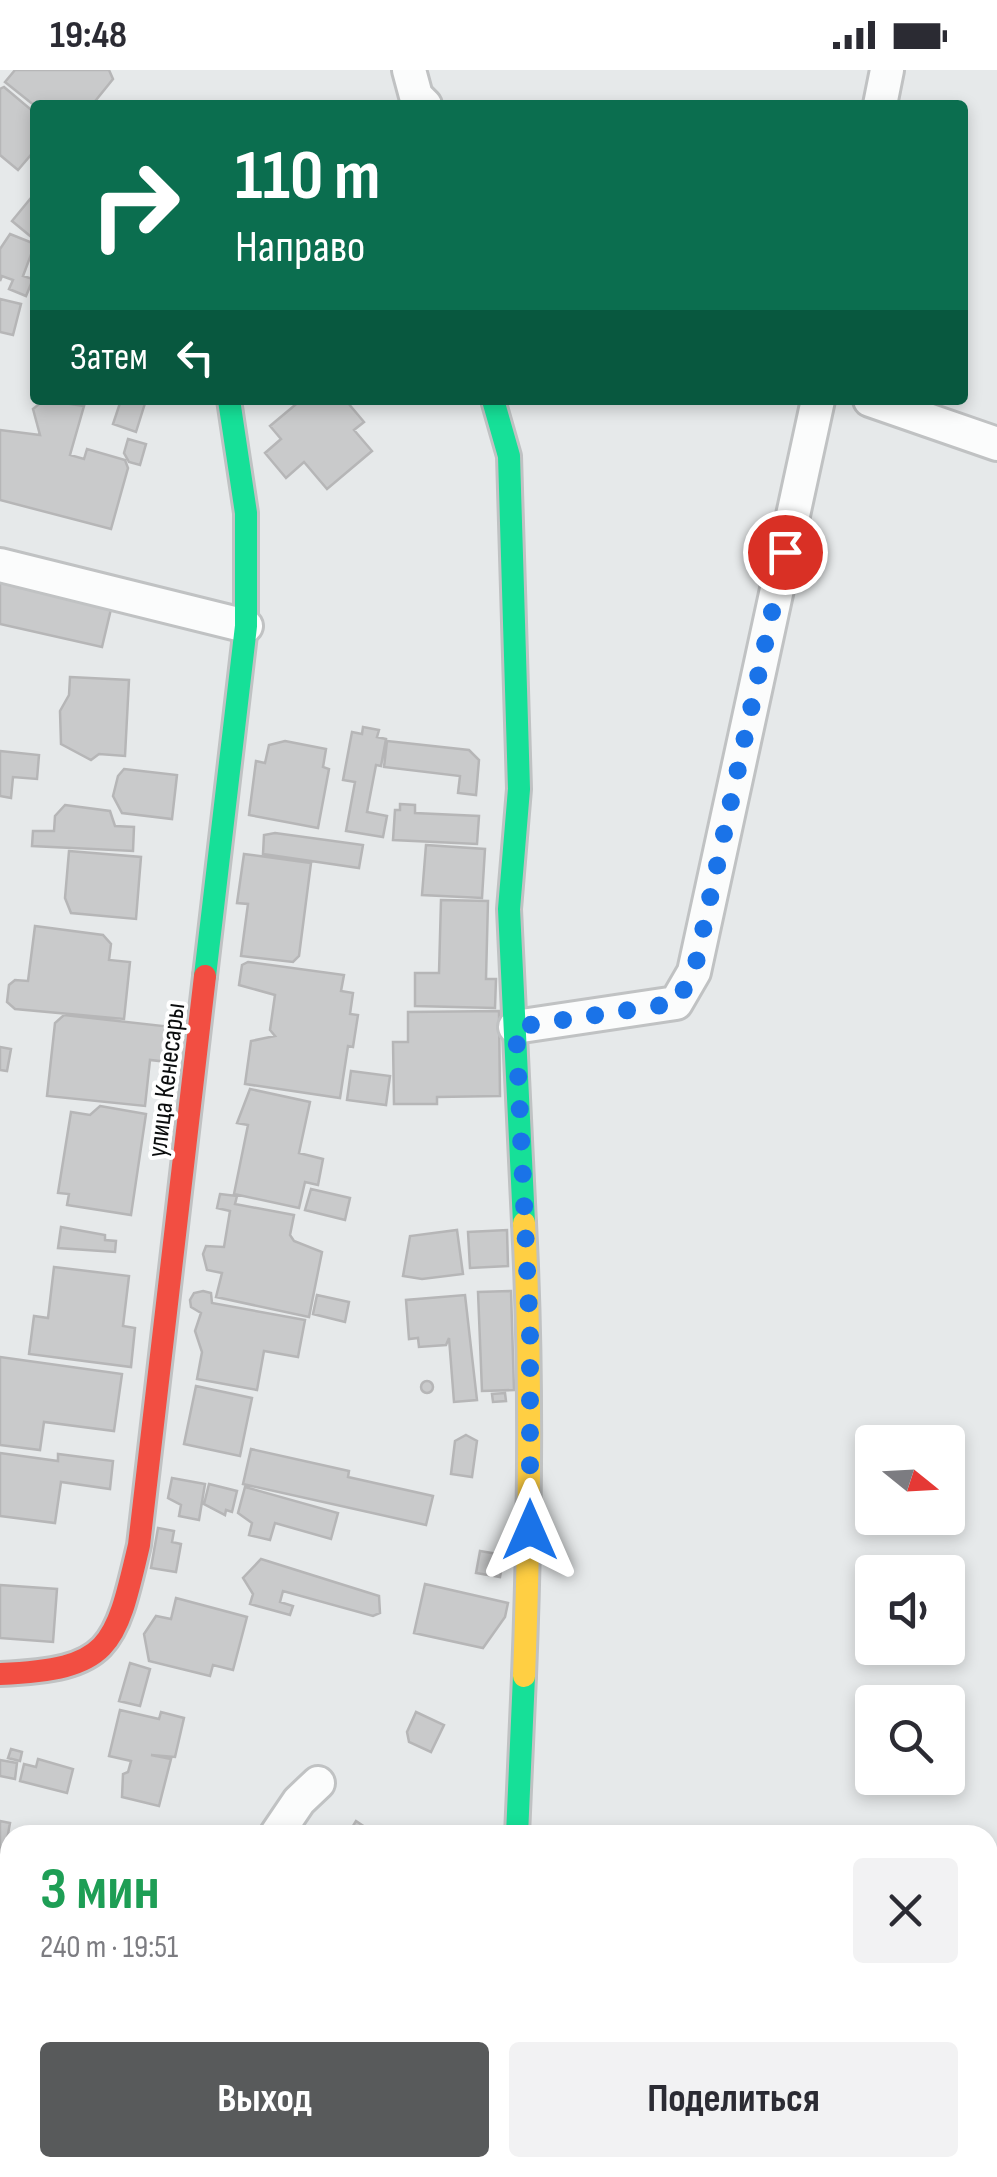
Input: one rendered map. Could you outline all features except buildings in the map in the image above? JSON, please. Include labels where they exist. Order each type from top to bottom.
[{"type":"street","points":[[409,70],[420,100]]},
{"type":"street","points":[[881,100],[887,70]]},
{"type":"street","name":"улица Кенесары","points":[[0,1674],[57,1673],[91,1663],[112,1641],[130,1585],[157,1410],[246,626],[246,513],[230,405]]},
{"type":"street","points":[[494,405],[509,456],[519,789],[509,909],[530,1334],[530,1491],[517,1825]]},
{"type":"street","points":[[516,1027],[676,1003],[694,972],[817,405]]},
{"type":"street","points":[[884,405],[997,444]]},
{"type":"street","points":[[0,565],[246,626]]},
{"type":"street","points":[[283,1825],[318,1783]]},
{"type":"traffic: fast","points":[[205,976],[246,626],[246,513],[230,405]]},
{"type":"traffic: fast","points":[[494,405],[509,456],[519,789],[509,909],[524,1223]]},
{"type":"traffic: fast","points":[[517,1825],[524,1676]]},
{"type":"traffic: slow","points":[[524,1223],[529,1450],[524,1676]]},
{"type":"traffic: jam","points":[[0,1674],[65,1666],[86,1658],[114,1630],[123,1608],[139,1545],[205,976]]},
{"type":"route","points":[[530,1530],[530,1334],[516,1027],[676,1003],[694,972],[785,552]]}]
